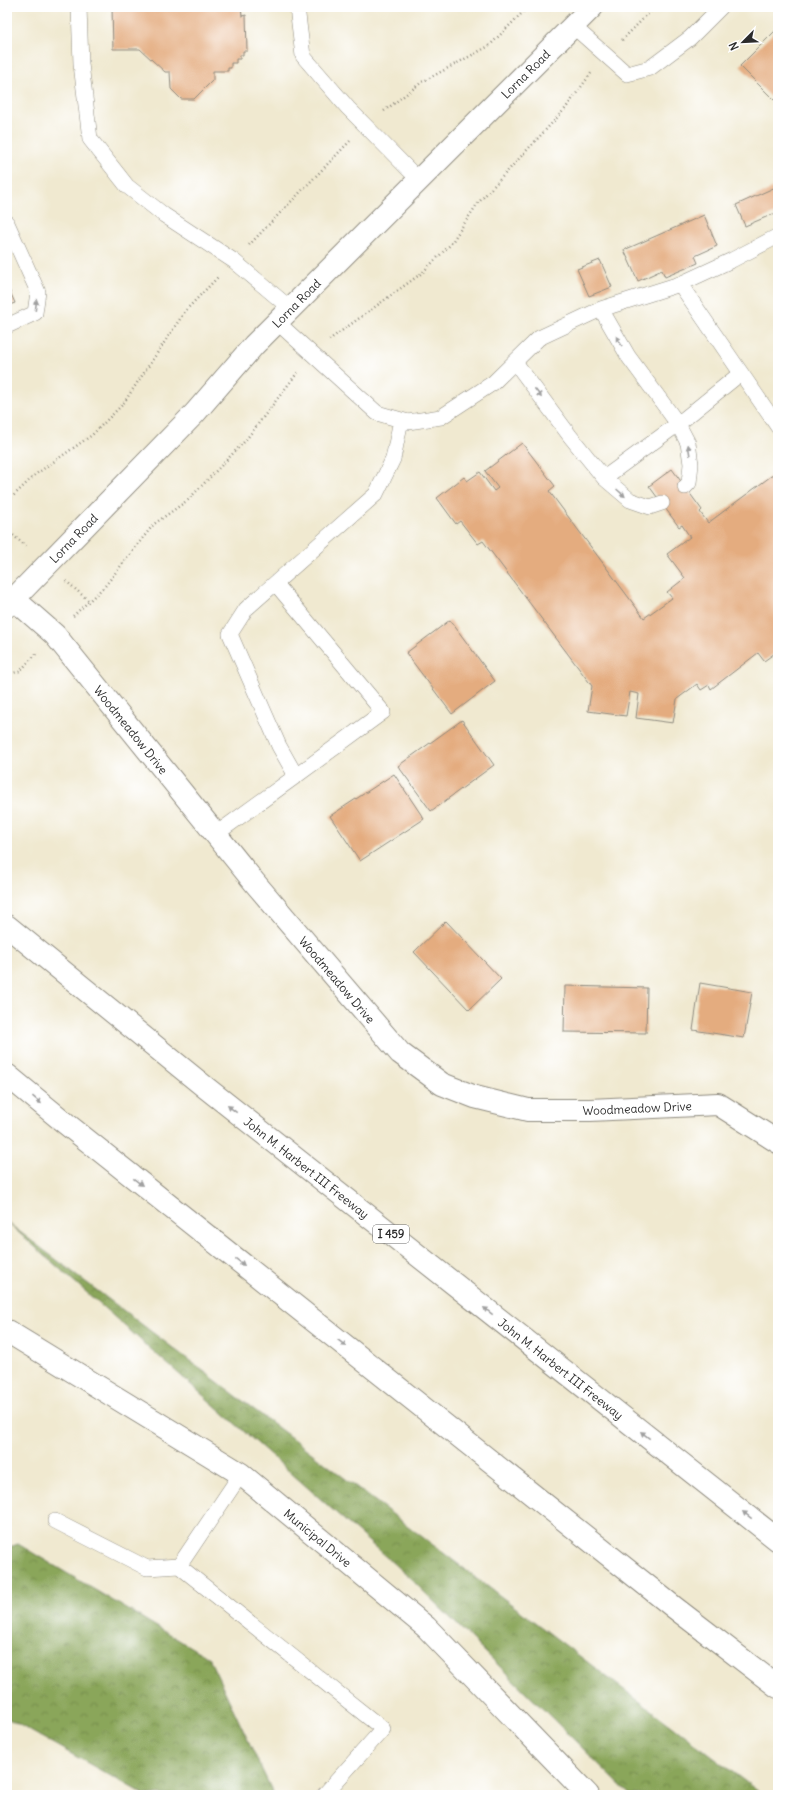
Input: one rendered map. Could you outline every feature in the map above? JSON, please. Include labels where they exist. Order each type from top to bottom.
[{"type":"main road","name":"Lorna Road","points":[[9,599],[195,413],[254,345],[592,7]]},
{"type":"main road","name":"Woodmeadow Drive","points":[[9,599],[54,635],[255,883],[400,1053],[442,1084],[475,1097],[528,1110],[590,1110],[718,1104],[778,1142]]},
{"type":"main road","name":"John M. Harbert III Freeway","points":[[7,926],[211,1092],[778,1540]]},
{"type":"main road","points":[[7,1075],[70,1127],[675,1608],[778,1687]]},
{"type":"main road","name":"Municipal Drive","points":[[7,1331],[241,1474],[426,1627],[588,1795]]},
{"type":"lane","points":[[79,7],[80,64],[90,139],[127,186],[164,215],[234,261],[377,412],[401,420],[408,422],[441,417],[493,383],[539,338],[601,309],[680,284],[732,260],[778,236]]},
{"type":"lane","points":[[297,7],[303,56],[348,108],[419,180]]},
{"type":"lane","points":[[573,26],[627,74],[650,68],[690,38],[721,7]]},
{"type":"lane","points":[[7,223],[38,292],[35,313],[7,326]]},
{"type":"lane","points":[[680,284],[778,427]]},
{"type":"lane","points":[[601,309],[628,356],[678,424],[688,443],[691,464],[689,483],[685,487]]},
{"type":"lane","points":[[515,362],[570,436],[604,478],[630,500],[650,506],[662,504]]},
{"type":"lane","points":[[604,478],[678,424],[741,373]]},
{"type":"lane","points":[[296,776],[279,746],[230,634],[246,608],[276,584],[376,494],[393,459],[401,420]]},
{"type":"lane","points":[[216,834],[383,712],[276,584]]},
{"type":"lane","points":[[179,1566],[241,1474]]},
{"type":"lane","points":[[55,1521],[147,1568],[179,1566],[383,1729],[324,1795]]},
{"type":"path","points":[[7,505],[10,499],[36,474],[92,435],[123,404],[186,310],[365,125],[422,82],[489,46],[528,7]]},
{"type":"green space","points":[[8,1223],[763,1795],[630,1795],[411,1579]]},
{"type":"green space","points":[[18,1544],[209,1658],[274,1795],[145,1795],[7,1718],[7,1548]]},
{"type":"building","points":[[112,7],[241,7],[242,16],[246,15],[247,51],[243,51],[243,55],[240,55],[240,59],[236,59],[236,63],[231,63],[231,68],[228,68],[228,71],[213,71],[213,80],[194,99],[181,99],[171,89],[170,72],[165,72],[140,49],[113,49]]},
{"type":"building","points":[[778,28],[778,96],[774,100],[740,66]]},
{"type":"building","points":[[778,186],[778,212],[745,226],[736,205]]},
{"type":"building","points":[[704,215],[717,246],[695,256],[698,263],[665,277],[662,270],[638,281],[624,250]]},
{"type":"building","points":[[600,260],[612,287],[589,296],[577,269]]},
{"type":"building","points":[[7,285],[15,303],[7,306]]},
{"type":"building","points":[[522,443],[555,486],[549,491],[644,618],[672,598],[667,592],[685,578],[667,554],[690,537],[682,525],[679,527],[649,486],[672,469],[702,510],[700,512],[708,523],[778,471],[778,651],[764,661],[758,653],[711,689],[709,685],[701,690],[697,684],[677,699],[673,723],[636,718],[639,694],[630,692],[626,716],[588,711],[592,686],[483,541],[478,544],[460,521],[456,524],[437,498],[464,477],[467,481],[480,472],[494,491],[498,488],[485,471]]},
{"type":"building","points":[[450,620],[495,681],[452,714],[406,653]]},
{"type":"building","points":[[462,720],[494,765],[431,811],[398,766]]},
{"type":"building","points":[[394,774],[424,819],[360,861],[330,816]]},
{"type":"building","points":[[446,921],[501,979],[469,1010],[414,952]]},
{"type":"building","points":[[700,983],[752,992],[744,1038],[693,1030]]},
{"type":"building","points":[[565,986],[647,988],[646,1033],[564,1032]]}]
